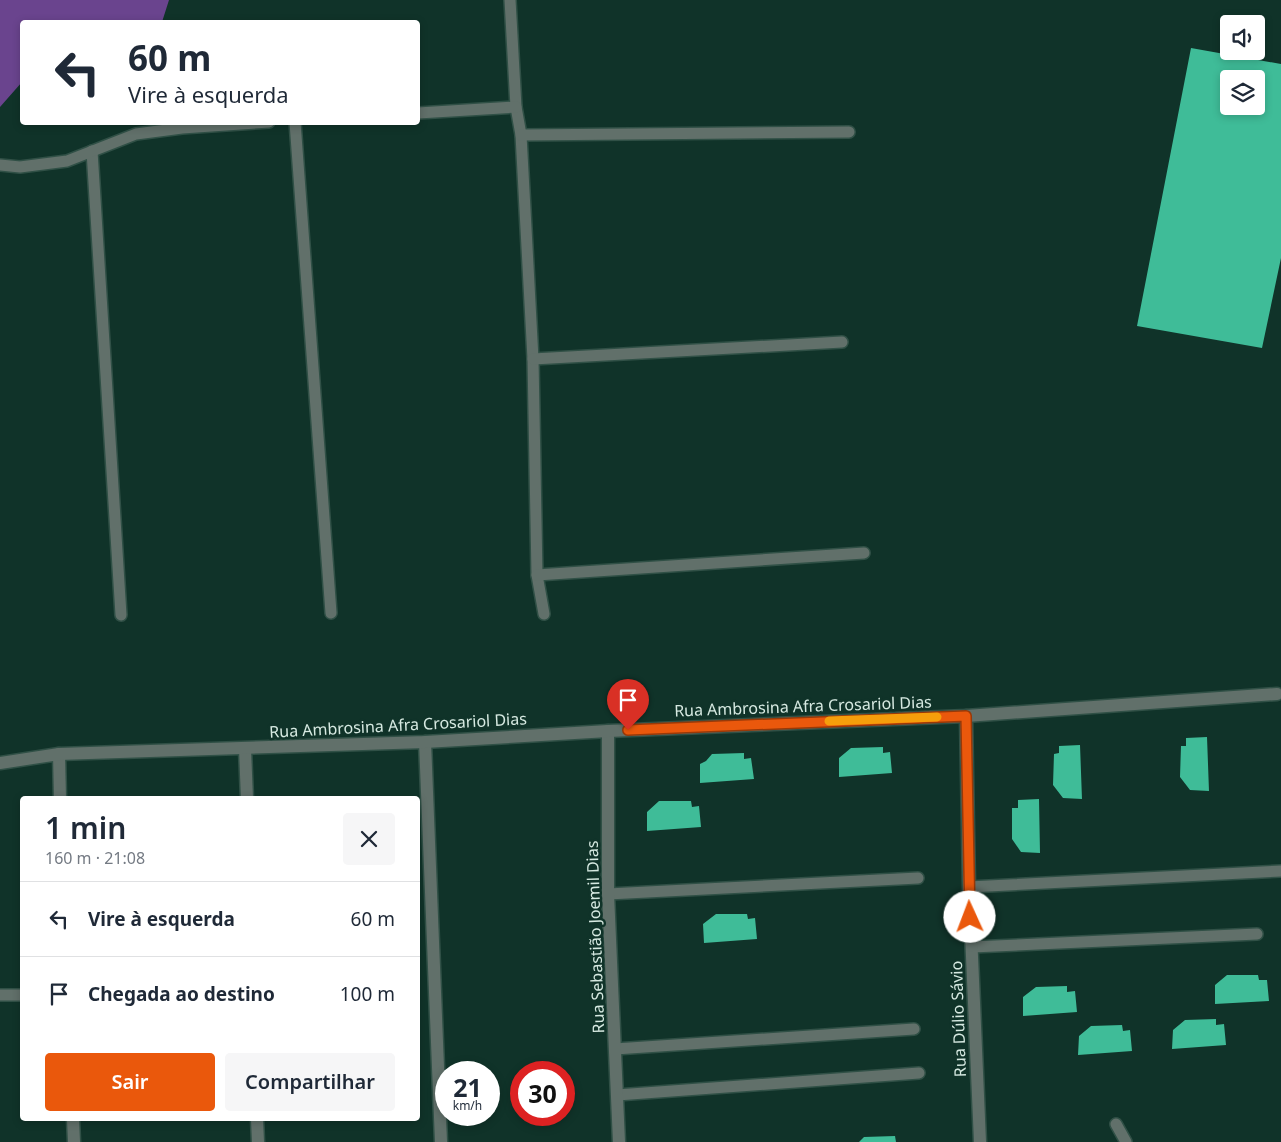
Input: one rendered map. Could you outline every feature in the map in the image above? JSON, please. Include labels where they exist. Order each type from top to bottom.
[{"type":"street","name":"Rua Ambrosina Afra Crosariol Dias","points":[[0,764],[59,754],[425,742],[608,731],[966,716],[1280,696]]},
{"type":"street","name":"Rua Dúlio Sávio","points":[[966,716],[969,887],[980,1142]]},
{"type":"street","name":"Rua Sebastião Joemil Dias","points":[[608,731],[608,894],[619,1142]]},
{"type":"street","points":[[425,742],[441,1142]]},
{"type":"street","points":[[245,749],[247,796]]},
{"type":"street","points":[[59,754],[60,796]]},
{"type":"street","points":[[72,1121],[74,1142]]},
{"type":"street","points":[[257,1121],[258,1142]]},
{"type":"lane","points":[[510,0],[516,107],[521,136],[533,359],[537,574],[544,614]]},
{"type":"lane","points":[[420,113],[516,107]]},
{"type":"lane","points":[[0,165],[20,167],[67,161],[136,134],[226,125]]},
{"type":"lane","points":[[295,125],[331,613]]},
{"type":"lane","points":[[521,136],[849,132]]},
{"type":"lane","points":[[92,151],[121,615]]},
{"type":"lane","points":[[533,359],[842,342]]},
{"type":"lane","points":[[537,574],[864,553]]},
{"type":"lane","points":[[969,887],[1281,870]]},
{"type":"lane","points":[[608,894],[918,878]]},
{"type":"lane","points":[[972,947],[1257,934]]},
{"type":"lane","points":[[0,996],[20,995]]},
{"type":"lane","points":[[615,1049],[914,1029]]},
{"type":"lane","points":[[617,1095],[918,1073]]},
{"type":"lane","points":[[1116,1124],[1126,1142]]},
{"type":"shaded area","points":[[0,0],[169,0],[163,20],[20,20],[20,84],[0,107]]},
{"type":"building","points":[[1191,48],[1220,53],[1220,60],[1258,60],[1281,64],[1281,258],[1262,348],[1137,326]]},
{"type":"building","points":[[1207,737],[1209,791],[1190,790],[1180,777],[1181,746],[1186,746],[1186,738]]},
{"type":"building","points":[[1080,745],[1082,799],[1063,798],[1053,785],[1054,754],[1059,753],[1059,746]]},
{"type":"building","points":[[883,747],[883,753],[890,752],[892,773],[839,777],[839,758],[851,748]]},
{"type":"building","points":[[744,753],[744,759],[751,758],[754,779],[700,783],[700,764],[706,761],[712,754]]},
{"type":"building","points":[[1039,799],[1040,853],[1021,852],[1012,839],[1012,808],[1018,808],[1018,800]]},
{"type":"building","points":[[659,801],[691,801],[692,807],[699,806],[701,827],[647,831],[647,812]]},
{"type":"building","points":[[716,914],[747,914],[748,919],[755,918],[757,939],[704,943],[703,924]]},
{"type":"building","points":[[1227,975],[1258,975],[1259,980],[1267,980],[1269,1001],[1215,1004],[1215,985]]},
{"type":"building","points":[[1067,986],[1067,992],[1075,991],[1077,1012],[1023,1016],[1023,997],[1036,987]]},
{"type":"building","points":[[1216,1019],[1216,1025],[1224,1024],[1226,1045],[1172,1049],[1173,1030],[1185,1020]]},
{"type":"building","points":[[1122,1025],[1123,1031],[1130,1030],[1132,1051],[1078,1055],[1079,1036],[1091,1026]]},
{"type":"building","points":[[895,1136],[896,1142],[859,1142],[864,1137]]},
{"type":"slow traffic","points":[[829,721],[937,717]]},
{"type":"route","points":[[628,730],[966,716],[970,917]]}]
